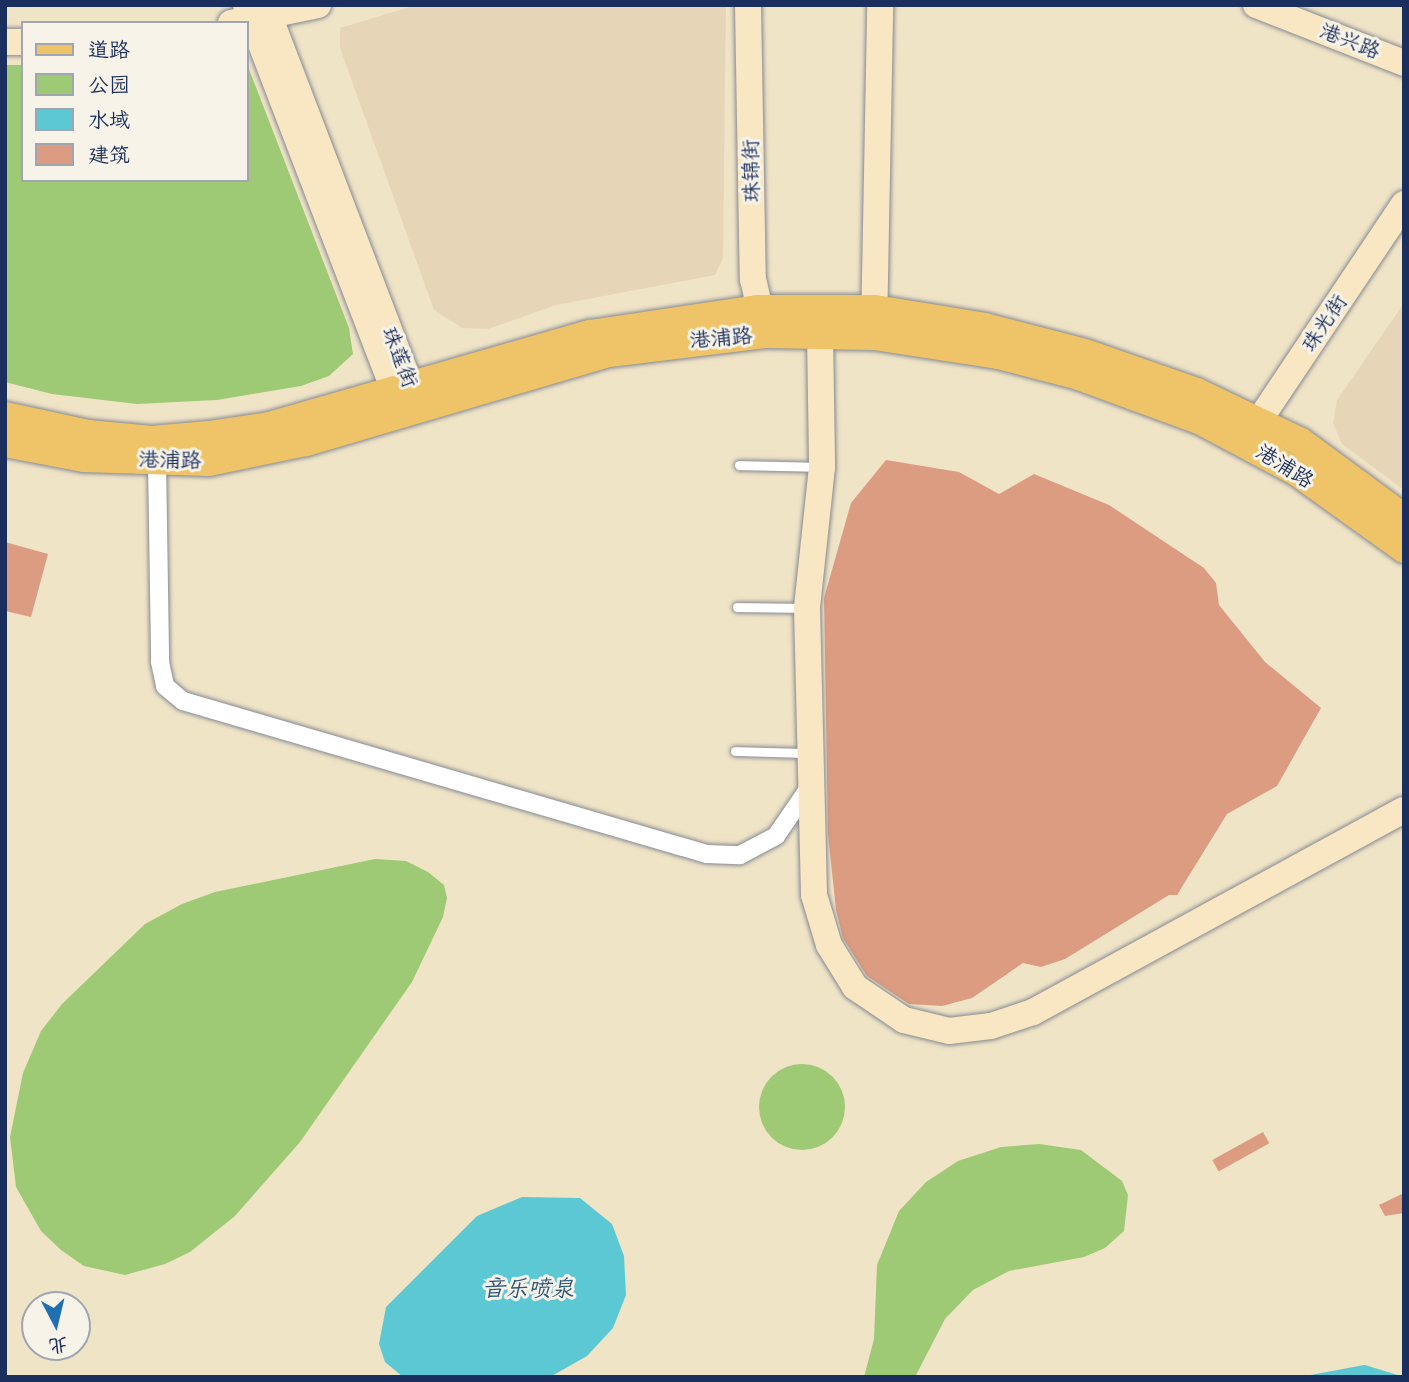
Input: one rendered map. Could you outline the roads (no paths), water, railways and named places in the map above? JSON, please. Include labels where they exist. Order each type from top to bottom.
[{"type":"main road","points":[[252,13],[318,5]]},
{"type":"main road","name":"珠锦街","points":[[748,5],[762,322]]},
{"type":"main road","points":[[874,322],[880,5]]},
{"type":"main road","name":"港兴路","points":[[1256,5],[1404,64]]},
{"type":"main road","name":"珠莲街","points":[[252,13],[405,396]]},
{"type":"main road","name":"珠光街","points":[[1252,431],[1404,204]]},
{"type":"main road","name":"港浦路","points":[[762,322],[820,334],[874,322]]},
{"type":"main road","name":"港浦路","points":[[5,416],[88,434],[152,440],[269,426],[762,322],[874,322],[1079,376],[1252,431],[1301,442],[1404,518]]},
{"type":"main road","points":[[820,334],[822,467],[807,608],[814,895],[828,945],[855,987],[904,1020],[949,1031],[991,1026],[1033,1012],[1404,810]]},
{"type":"main road","name":"港浦路","points":[[5,443],[85,458],[208,462],[254,455],[405,396]]},
{"type":"main road","name":"港浦路","points":[[1252,431],[1297,472],[1404,549]]},
{"type":"street","points":[[156,461],[160,662],[165,686],[183,701],[707,854],[740,855],[776,836],[811,785]]},
{"type":"lane","points":[[739,464],[822,467]]},
{"type":"lane","points":[[737,607],[807,608]]},
{"type":"lane","points":[[735,751],[810,753]]},
{"type":"water","name":"音乐喷泉","points":[[522,1197],[580,1198],[612,1224],[624,1256],[626,1295],[613,1328],[587,1356],[550,1377],[403,1377],[385,1362],[379,1344],[386,1307],[477,1216]]},
{"type":"water","points":[[1364,1365],[1404,1377],[1300,1377]]}]
